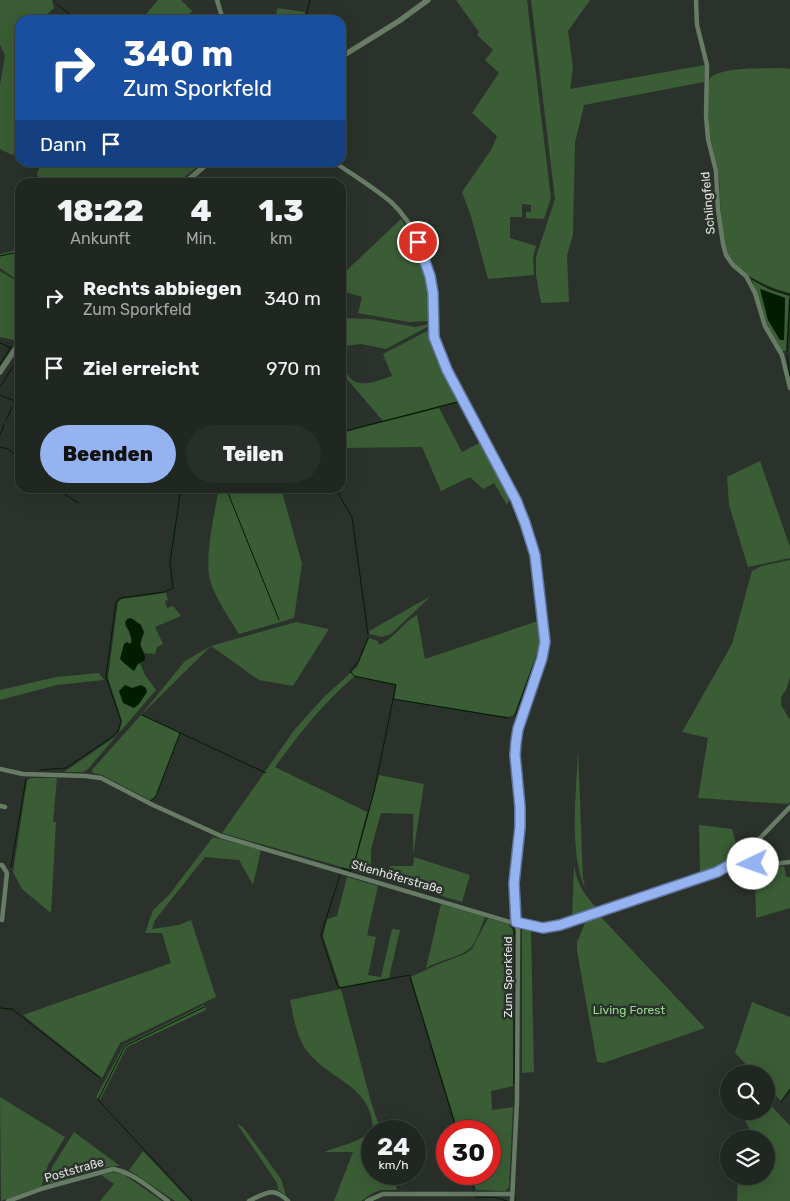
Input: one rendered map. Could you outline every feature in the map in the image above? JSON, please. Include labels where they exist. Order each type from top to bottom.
[{"type":"street","points":[[217,0],[222,15]]},
{"type":"street","points":[[346,54],[399,21],[428,0]]},
{"type":"street","name":"Schlingfeld","points":[[696,0],[697,26],[707,65],[706,116],[708,139],[716,171],[718,210],[723,244],[726,255],[732,265],[746,276],[755,293],[765,326],[782,355],[790,388]]},
{"type":"street","points":[[191,178],[203,167]]},
{"type":"street","name":"Zum Sporkfeld","points":[[341,167],[391,203],[409,225],[415,236],[430,276],[433,293],[433,331],[437,348],[516,500],[533,546],[545,642],[542,658],[518,729],[515,755],[520,827],[514,883],[518,930],[518,1073],[512,1201]]},
{"type":"street","points":[[0,372],[15,350]]},
{"type":"street","name":"Stienhöferstraße","points":[[0,769],[23,774],[101,778],[153,806],[221,836],[516,922],[543,928],[560,925],[717,872],[740,859]]},
{"type":"street","points":[[790,807],[740,859],[756,866],[790,862]]},
{"type":"street","points":[[0,865],[7,872],[2,920]]},
{"type":"street","name":"Poststraße","points":[[8,1201],[44,1188],[113,1169],[129,1174],[168,1201]]},
{"type":"street","points":[[249,1201],[266,1192],[274,1192],[282,1194],[288,1201]]},
{"type":"street","points":[[366,1201],[383,1194],[512,1194]]},
{"type":"green space","points":[[0,0],[52,0],[54,8],[46,15],[15,15],[15,153],[12,155],[0,149],[0,85],[5,56],[0,44]]},
{"type":"green space","points":[[158,0],[181,0],[192,11],[189,15],[145,15]]},
{"type":"green space","points":[[456,0],[527,0],[551,198],[544,219],[526,218],[526,212],[531,212],[531,205],[522,204],[522,217],[510,217],[510,238],[536,246],[533,257],[534,275],[488,279],[471,216],[462,192],[491,150],[497,136],[472,113],[499,73],[485,60],[493,50],[477,35],[479,32]]},
{"type":"green space","points":[[531,0],[590,0],[568,31],[573,68],[570,89],[705,65],[704,82],[584,105],[575,143],[573,235],[567,255],[569,302],[541,303],[536,275],[536,257],[555,199]]},
{"type":"green space","points":[[277,8],[305,12],[305,15],[276,15]]},
{"type":"green space","points":[[790,69],[790,293],[767,285],[746,274],[734,263],[728,254],[722,231],[719,181],[710,137],[708,116],[708,83],[714,76],[732,70]]},
{"type":"green space","points":[[40,167],[197,167],[183,178],[40,178],[37,174]]},
{"type":"green space","points":[[401,219],[415,242],[424,267],[429,294],[429,321],[409,322],[358,313],[362,297],[346,292],[347,270]]},
{"type":"green space","points":[[15,246],[15,278],[0,268],[0,254],[13,251]]},
{"type":"green space","points":[[0,271],[15,280],[15,340],[0,337]]},
{"type":"green space","points":[[752,280],[770,290],[789,296],[786,351],[782,351],[768,327]],"holes":[[[761,289],[785,298],[784,339]]]},
{"type":"green space","points":[[346,318],[371,319],[415,327],[429,324],[429,326],[386,349],[361,344],[346,346]]},
{"type":"green space","points":[[429,330],[432,349],[458,401],[383,421],[346,378],[346,371],[354,381],[360,383],[392,376],[383,354]]},
{"type":"green space","points":[[439,408],[462,452],[481,442],[510,498],[507,505],[494,483],[483,489],[470,477],[441,491],[422,447],[346,448],[346,432]]},
{"type":"green space","points":[[760,461],[790,547],[790,558],[748,567],[729,505],[727,477]]},
{"type":"green space","points":[[218,493],[282,493],[302,564],[294,618],[239,634],[211,583],[208,562],[210,536]]},
{"type":"green space","points":[[790,560],[790,677],[786,690],[781,697],[781,705],[790,720],[790,802],[788,804],[698,798],[708,738],[682,732],[732,644],[752,571],[762,566]]},
{"type":"green space","points":[[166,593],[168,600],[165,601],[167,608],[173,606],[181,616],[155,627],[163,644],[157,647],[155,654],[144,653],[134,619],[127,619],[125,626],[132,639],[130,644],[138,664],[140,663],[145,675],[156,690],[119,733],[122,721],[108,678],[118,602],[122,599]]},
{"type":"green space","points":[[431,596],[391,634],[382,637],[369,634],[369,631]]},
{"type":"green space","points":[[417,615],[425,659],[541,620],[542,634],[540,645],[514,715],[508,717],[394,699],[396,684],[355,676],[312,719],[275,767],[367,812],[352,870],[222,833],[295,729],[324,697],[357,667],[369,638],[378,641],[379,645]]},
{"type":"green space","points":[[296,622],[329,629],[293,686],[259,680],[211,646]]},
{"type":"green space","points":[[211,646],[141,715],[185,661]]},
{"type":"green space","points":[[99,673],[104,680],[57,685],[0,700],[0,690],[56,677]]},
{"type":"green space","points":[[141,715],[180,733],[156,796],[150,800],[102,775],[93,773],[92,770]]},
{"type":"green space","points":[[119,733],[88,769],[83,772],[64,772],[115,737]]},
{"type":"green space","points":[[578,748],[585,888],[580,873],[575,838]]},
{"type":"green space","points":[[379,775],[424,784],[413,855],[413,814],[381,813],[371,849],[371,875],[353,870]]},
{"type":"green space","points":[[31,778],[57,778],[53,822],[56,822],[51,913],[22,889],[13,872],[27,781]]},
{"type":"green space","points":[[699,825],[732,829],[736,843],[749,845],[727,864],[700,875]]},
{"type":"green space","points":[[213,837],[261,850],[253,885],[239,860],[205,857],[155,920],[152,929],[179,925],[191,920],[216,997],[120,1043],[102,1078],[23,1015],[171,963],[162,933],[145,933],[153,910],[169,895]]},
{"type":"green space","points":[[414,857],[470,875],[462,902],[385,879],[390,866],[413,866]]},
{"type":"green space","points":[[574,866],[582,888],[596,907],[594,912],[572,919]]},
{"type":"green space","points":[[784,866],[786,877],[790,877],[790,908],[756,918],[755,871]]},
{"type":"green space","points":[[347,877],[378,886],[367,935],[376,937],[368,975],[381,977],[392,929],[400,930],[389,978],[340,987],[323,936],[327,919],[337,916]]},
{"type":"green space","points":[[441,904],[485,917],[476,939],[468,950],[426,968]]},
{"type":"green space","name":"Living Forest","points":[[599,915],[705,1028],[603,1063],[597,1062],[577,951],[577,940],[585,923],[561,927]]},
{"type":"green space","points":[[488,918],[508,924],[513,930],[513,1086],[491,1091],[492,1110],[513,1107],[509,1187],[505,1191],[476,1190],[474,1185],[501,1185],[501,1120],[455,1120],[411,977],[465,954],[472,949]]},
{"type":"green space","points":[[523,929],[531,930],[534,1072],[522,1073],[522,931]]},
{"type":"green space","points":[[341,989],[377,1120],[372,1120],[366,1103],[349,1085],[327,1070],[307,1051],[296,1027],[290,1000]]},
{"type":"green space","points":[[752,1002],[790,1017],[790,1088],[781,1101],[775,1095],[775,1065],[746,1065],[735,1053]]},
{"type":"green space","points":[[204,1005],[206,1010],[127,1047],[100,1100],[96,1097],[124,1045]]},
{"type":"green space","points":[[0,1097],[65,1137],[48,1165],[41,1187],[1,1201]]},
{"type":"green space","points":[[775,1110],[790,1126],[790,1201],[737,1201],[738,1185],[775,1185],[775,1130],[750,1130],[745,1120],[775,1120]]},
{"type":"green space","points":[[237,1124],[243,1127],[281,1179],[286,1195],[278,1190],[277,1183]]},
{"type":"green space","points":[[74,1132],[120,1166],[101,1168],[47,1184],[52,1167]]},
{"type":"green space","points":[[361,1138],[361,1185],[396,1185],[397,1190],[381,1190],[361,1201],[334,1201],[353,1152],[324,1152]]},
{"type":"green space","points":[[143,1151],[190,1201],[175,1201],[129,1170]]},
{"type":"green space","points":[[113,1172],[123,1174],[162,1201],[100,1201],[114,1184],[101,1175]]},
{"type":"shaded area","points":[[760,289],[785,298],[784,340],[780,340],[768,320]]},
{"type":"shaded area","points":[[131,618],[141,625],[144,632],[140,645],[145,660],[138,664],[134,671],[120,659],[124,644],[132,642],[125,623],[127,619]]},
{"type":"shaded area","points":[[125,685],[132,688],[141,685],[146,688],[147,692],[134,708],[123,703],[119,691]]},
{"type":"waterway","points":[[306,15],[310,0]]},
{"type":"waterway","points":[[57,5],[72,15]]},
{"type":"waterway","points":[[0,256],[13,253],[15,255]]},
{"type":"waterway","points":[[752,279],[771,289],[790,295]]},
{"type":"waterway","points":[[787,352],[790,299]]},
{"type":"waterway","points":[[0,343],[12,348]]},
{"type":"waterway","points":[[0,364],[11,347]]},
{"type":"waterway","points":[[787,355],[790,376]]},
{"type":"waterway","points":[[0,387],[15,364]]},
{"type":"waterway","points":[[0,395],[15,401]]},
{"type":"waterway","points":[[346,431],[458,402]]},
{"type":"waterway","points":[[6,420],[12,407]]},
{"type":"waterway","points":[[0,435],[4,425]]},
{"type":"waterway","points":[[0,447],[8,449],[15,454]]},
{"type":"waterway","points":[[63,493],[78,503]]},
{"type":"waterway","points":[[40,770],[66,768],[118,731],[121,721],[106,677],[116,602],[120,598],[164,592],[173,588],[170,562],[180,493]]},
{"type":"waterway","points":[[228,493],[279,620]]},
{"type":"waterway","points":[[338,493],[352,517],[368,634]]},
{"type":"waterway","points":[[342,868],[352,871],[374,792],[396,685],[354,676],[350,671],[358,662],[368,638]]},
{"type":"waterway","points":[[515,716],[536,658]]},
{"type":"waterway","points":[[393,699],[508,718]]},
{"type":"waterway","points":[[142,715],[266,773]]},
{"type":"waterway","points":[[151,801],[156,796],[180,733]]},
{"type":"waterway","points":[[11,867],[26,779]]},
{"type":"waterway","points":[[340,875],[321,935],[337,985],[340,988],[410,975]]},
{"type":"waterway","points":[[512,924],[514,931],[514,1084]]},
{"type":"waterway","points":[[410,977],[454,1120]]},
{"type":"waterway","points":[[192,1201],[98,1100],[125,1046],[204,1007]]},
{"type":"waterway","points":[[0,1008],[12,1009],[100,1078]]},
{"type":"waterway","points":[[781,1102],[790,1089]]},
{"type":"waterway","points":[[473,1185],[474,1189]]},
{"type":"waterway","points":[[475,1197],[494,1197],[507,1201]]},
{"type":"route","points":[[418,242],[430,276],[433,293],[433,331],[437,348],[516,500],[535,555],[545,642],[542,658],[518,729],[516,742],[515,755],[520,799],[520,827],[514,883],[516,922],[529,926],[549,928],[600,913],[717,872],[731,866],[740,859],[753,864]]}]
